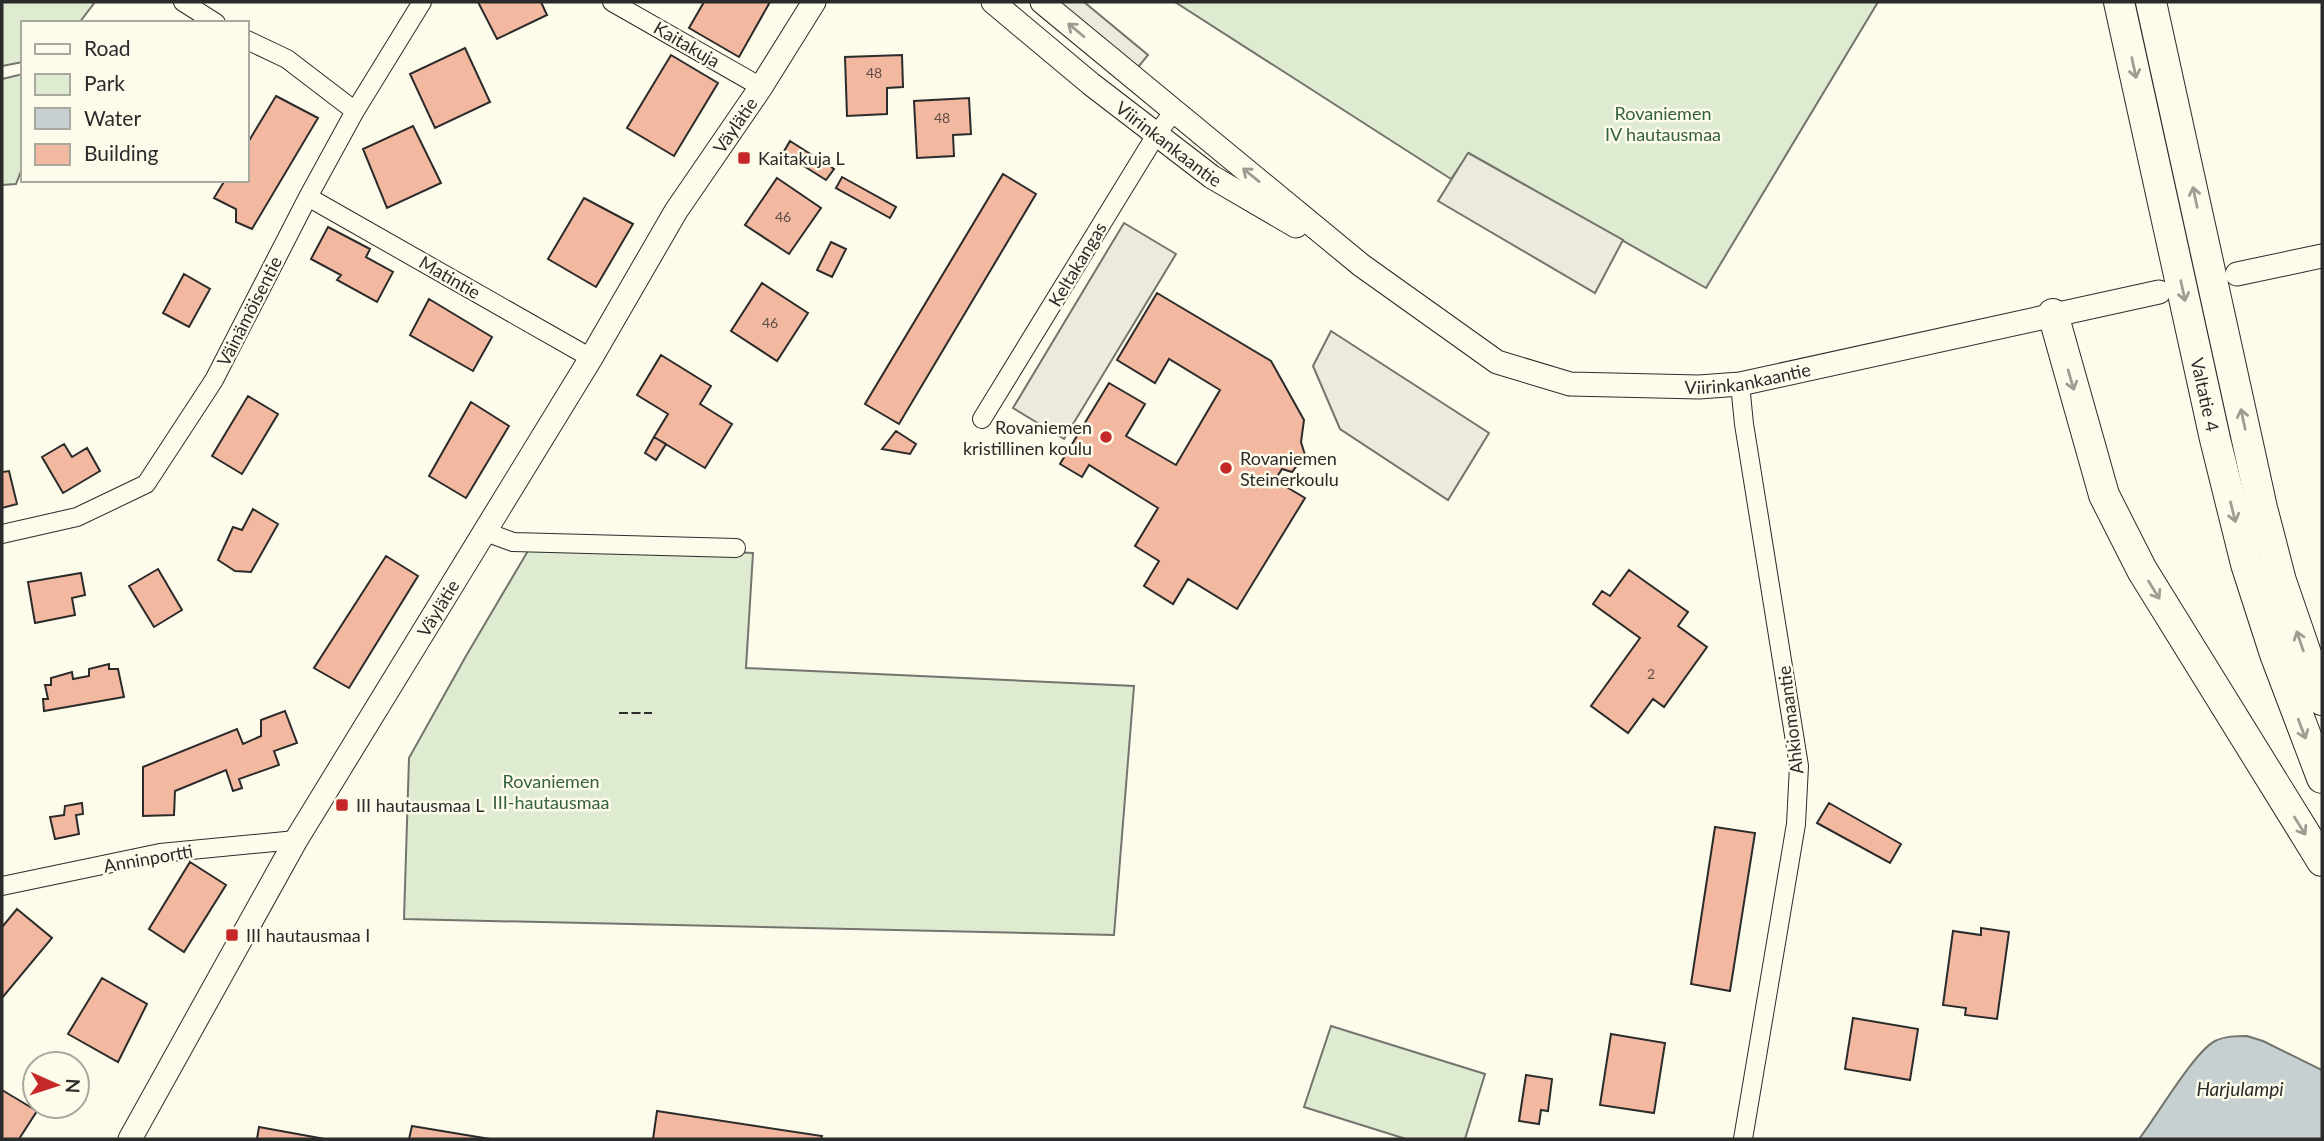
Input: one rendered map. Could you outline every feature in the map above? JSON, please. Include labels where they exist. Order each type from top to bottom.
[{"type":"highway","name":"Valtatie 4","points":[[2119,2],[2215,439],[2246,564],[2274,654],[2322,778]]},
{"type":"highway","name":"Valtatie 4","points":[[2151,2],[2262,508],[2281,581],[2322,700]]},
{"type":"highway","points":[[2053,314],[2104,495],[2142,570],[2322,861]]},
{"type":"street","points":[[183,2],[213,21]]},
{"type":"street","name":"Väinämöisentie","points":[[2,534],[77,517],[146,484],[214,380],[355,111],[422,2]]},
{"type":"street","name":"Kaitakuja","points":[[612,2],[761,87]]},
{"type":"street","name":"Väylätie","points":[[130,1139],[296,840],[591,358],[676,211],[761,87],[814,2]]},
{"type":"street","name":"Väylätie","points":[[761,87],[831,2]]},
{"type":"street","name":"Viirinkankaantie","points":[[993,2],[1091,84],[1212,177],[1361,265]]},
{"type":"street","name":"Viirinkankaantie","points":[[1042,2],[1361,265],[1497,362],[1570,384],[1699,387],[1740,384],[2159,292]]},
{"type":"street","points":[[248,40],[287,59],[355,111]]},
{"type":"street","name":"Keltakangas","points":[[982,419],[1156,135],[1174,111]]},
{"type":"street","name":"Matintie","points":[[308,197],[591,358]]},
{"type":"street","points":[[2237,274],[2322,256]]},
{"type":"street","name":"Ahkiomaantie","points":[[1740,384],[1744,424],[1799,766],[1796,824],[1743,1139]]},
{"type":"street","points":[[484,531],[513,542],[736,548]]},
{"type":"street","name":"Anninportti","points":[[2,886],[160,853],[296,840]]},
{"type":"green space","points":[[2,2],[95,2],[81,21],[21,21],[21,62],[2,66]]},
{"type":"green space","name":"Rovaniemen IV hautausmaa","points":[[1175,2],[1878,2],[1706,288],[1469,153],[1451,179]]},
{"type":"green space","points":[[21,74],[21,171],[16,184],[2,185],[2,79]]},
{"type":"green space","name":"Rovaniemen III-hautausmaa","points":[[532,544],[753,553],[746,668],[1134,686],[1114,935],[404,919],[409,758]]},
{"type":"green space","points":[[1331,1026],[1485,1074],[1465,1139],[1406,1139],[1304,1107]]},
{"type":"shaded area","points":[[1052,2],[1084,2],[1148,55],[1135,71]]},
{"type":"shaded area","points":[[1468,153],[1623,240],[1595,293],[1438,201]]},
{"type":"shaded area","points":[[1124,223],[1176,254],[1064,439],[1013,408]]},
{"type":"shaded area","points":[[1331,331],[1489,433],[1448,500],[1340,429],[1313,366]]},
{"type":"water","name":"Harjulampi","points":[[2247,1036],[2322,1070],[2322,1139],[2139,1139],[2186,1071],[2206,1048],[2223,1038]]},
{"type":"building","points":[[478,2],[541,2],[547,15],[497,39]]},
{"type":"building","points":[[704,2],[770,2],[739,57],[689,28]]},
{"type":"building","points":[[465,48],[490,102],[435,128],[410,74]]},
{"type":"building","points":[[671,55],[718,83],[674,156],[627,128]]},
{"type":"building","points":[[902,55],[903,87],[887,88],[887,114],[847,116],[845,57]]},
{"type":"building","points":[[276,96],[318,118],[252,229],[236,222],[236,209],[214,198],[224,182],[248,182],[248,142]]},
{"type":"building","points":[[969,98],[971,134],[953,135],[954,156],[917,158],[914,101]]},
{"type":"building","points":[[413,126],[441,183],[387,208],[363,149]]},
{"type":"building","points":[[790,141],[834,169],[826,180],[783,153]]},
{"type":"building","points":[[1003,174],[1036,194],[899,424],[865,404]]},
{"type":"building","points":[[842,177],[896,207],[890,218],[836,188]]},
{"type":"building","points":[[777,178],[821,208],[789,254],[745,225]]},
{"type":"building","points":[[584,198],[633,224],[596,287],[548,259]]},
{"type":"building","points":[[328,227],[370,249],[366,257],[393,272],[377,302],[337,280],[341,275],[311,259]]},
{"type":"building","points":[[831,242],[846,249],[832,277],[817,270]]},
{"type":"building","points":[[184,274],[210,289],[189,327],[163,313]]},
{"type":"building","points":[[762,283],[808,313],[777,361],[731,331]]},
{"type":"building","points":[[1157,293],[1271,361],[1304,420],[1301,442],[1305,455],[1292,472],[1282,469],[1275,480],[1305,498],[1237,609],[1188,579],[1173,604],[1144,586],[1159,561],[1135,546],[1158,508],[1089,465],[1082,477],[1060,464],[1109,383],[1145,404],[1126,436],[1176,465],[1220,390],[1169,359],[1155,383],[1117,360]]},
{"type":"building","points":[[429,299],[492,337],[473,371],[410,335]]},
{"type":"building","points":[[661,355],[711,386],[700,404],[732,424],[705,468],[654,437],[668,414],[637,395]]},
{"type":"building","points":[[248,396],[278,414],[242,474],[212,456]]},
{"type":"building","points":[[471,402],[509,426],[466,498],[429,476]]},
{"type":"building","points":[[896,431],[916,444],[910,454],[882,449]]},
{"type":"building","points":[[654,437],[666,444],[656,460],[645,453]]},
{"type":"building","points":[[64,444],[72,457],[87,448],[100,471],[63,493],[42,457]]},
{"type":"building","points":[[9,471],[17,504],[2,508],[2,472]]},
{"type":"building","points":[[253,509],[278,524],[251,572],[235,571],[218,560],[233,527],[242,530]]},
{"type":"building","points":[[386,556],[418,576],[349,688],[314,668]]},
{"type":"building","points":[[158,569],[182,610],[154,627],[129,586]]},
{"type":"building","points":[[1629,570],[1688,612],[1678,626],[1707,647],[1664,707],[1653,699],[1628,733],[1591,706],[1640,638],[1593,604],[1602,591],[1610,596]]},
{"type":"building","points":[[81,573],[85,595],[72,598],[75,615],[35,623],[28,582]]},
{"type":"building","points":[[109,664],[109,669],[118,669],[124,697],[44,711],[43,699],[48,699],[45,685],[51,685],[51,678],[72,672],[73,679],[89,676],[89,669]]},
{"type":"building","points":[[285,711],[297,743],[274,751],[279,765],[239,779],[242,788],[233,791],[226,770],[175,791],[174,815],[143,816],[143,767],[237,729],[243,744],[261,736],[261,720]]},
{"type":"building","points":[[82,803],[83,814],[76,815],[79,834],[55,839],[50,817],[64,815],[65,806]]},
{"type":"building","points":[[1829,803],[1901,844],[1890,863],[1817,823]]},
{"type":"building","points":[[1715,827],[1755,833],[1730,991],[1691,984]]},
{"type":"building","points":[[190,862],[226,885],[184,952],[149,929]]},
{"type":"building","points":[[17,909],[52,938],[2,998],[2,927]]},
{"type":"building","points":[[1981,928],[2009,932],[1997,1019],[1965,1015],[1966,1008],[1943,1005],[1953,931],[1981,935]]},
{"type":"building","points":[[102,978],[147,1004],[118,1062],[68,1034]]},
{"type":"building","points":[[1853,1018],[1918,1029],[1910,1080],[1845,1069]]},
{"type":"building","points":[[1611,1034],[1665,1043],[1654,1113],[1600,1105]]},
{"type":"building","points":[[1526,1075],[1552,1079],[1548,1111],[1541,1110],[1539,1124],[1519,1121]]},
{"type":"building","points":[[2,1090],[21,1101],[21,1120],[31,1120],[19,1139],[2,1139]]},
{"type":"building","points":[[657,1111],[822,1136],[821,1139],[653,1139]]},
{"type":"building","points":[[412,1126],[490,1139],[409,1139]]},
{"type":"building","points":[[259,1127],[325,1139],[257,1139]]},
{"type":"fence","points":[[619,713],[652,713]]},
{"type":"place","name":"Kaitakuja L","points":[[744,158]]},
{"type":"place","name":"Rovaniemen kristillinen koulu","points":[[1106,437]]},
{"type":"place","name":"Rovaniemen Steinerkoulu","points":[[1226,468]]},
{"type":"place","name":"III hautausmaa L","points":[[342,805]]},
{"type":"place","name":"III hautausmaa I","points":[[232,935]]}]
